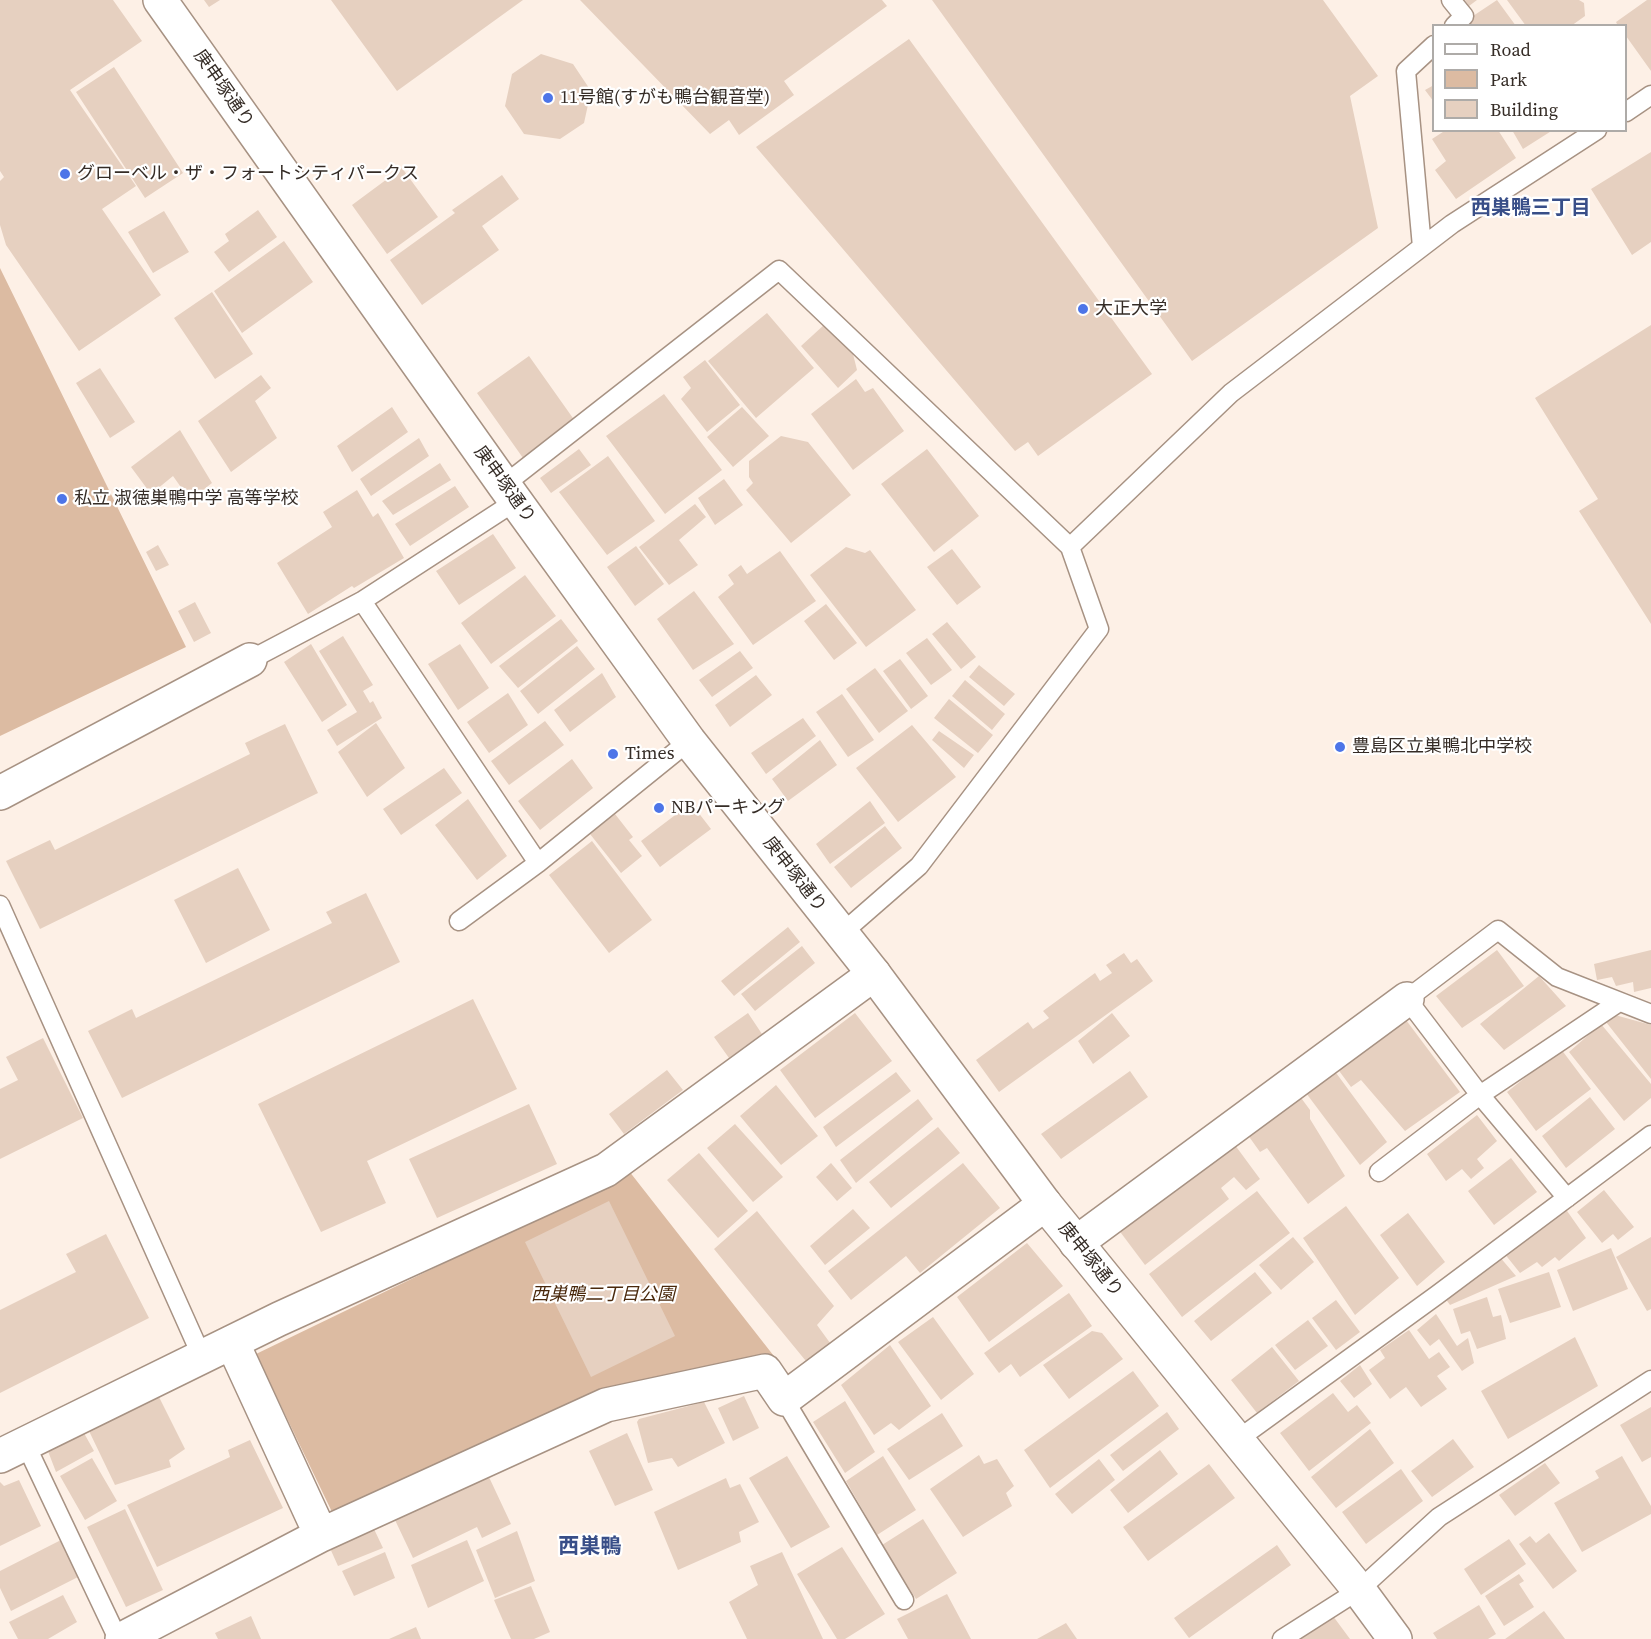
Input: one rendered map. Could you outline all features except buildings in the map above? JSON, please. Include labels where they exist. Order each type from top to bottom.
[{"type":"street","name":"庚申塚通り","points":[[160,0],[689,741],[874,974],[1045,1204],[1359,1590],[1395,1639]]},
{"type":"street","points":[[0,793],[250,660]]},
{"type":"street","points":[[13,1450],[279,1318],[606,1170],[874,974]]},
{"type":"street","points":[[1076,1243],[1407,999]]},
{"type":"street","points":[[120,1639],[321,1534],[606,1405],[765,1371],[784,1399],[1045,1204]]},
{"type":"street","points":[[232,1342],[321,1534]]},
{"type":"lane","points":[[1451,0],[1464,16],[1456,24]]},
{"type":"lane","points":[[1422,247],[1406,71],[1432,47]]},
{"type":"lane","points":[[1627,111],[1651,96]]},
{"type":"lane","points":[[1070,547],[1231,393],[1452,224],[1594,132]]},
{"type":"lane","points":[[250,660],[362,601],[510,493],[779,270],[1070,547],[1099,629],[919,866],[841,934]]},
{"type":"lane","points":[[362,601],[538,863]]},
{"type":"lane","points":[[459,921],[538,863],[689,741]]},
{"type":"lane","points":[[0,905],[202,1357]]},
{"type":"lane","points":[[1567,1198],[1480,1095],[1407,999],[1498,930],[1557,976],[1651,1014]]},
{"type":"lane","points":[[1379,1172],[1480,1095],[1619,1002]]},
{"type":"lane","points":[[1237,1440],[1651,1135]]},
{"type":"lane","points":[[1282,1639],[1359,1590],[1439,1517],[1651,1380]]},
{"type":"lane","points":[[784,1399],[904,1600]]},
{"type":"lane","points":[[13,1450],[120,1639]]},
{"type":"green space","name":"私立 淑徳巣鴨中学 高等学校","points":[[0,268],[186,647],[0,736]]},
{"type":"green space","name":"西巣鴨二丁目公園","points":[[629,1171],[777,1360],[589,1396],[333,1514],[256,1354],[612,1182]]},
{"type":"place","name":"11号館(すがも鴨台観音堂)","points":[[548,98]]},
{"type":"place","name":"グローベル・ザ・フォートシティパークス","points":[[65,174]]},
{"type":"place","name":"大正大学","points":[[1083,309]]},
{"type":"place","name":"私立 淑徳巣鴨中学 高等学校","points":[[62,499]]},
{"type":"place","name":"豊島区立巣鴨北中学校","points":[[1340,747]]},
{"type":"place","name":"Times","points":[[613,754]]},
{"type":"place","name":"NBパーキング","points":[[659,808]]},
{"type":"district","name":"西巣鴨三丁目","points":[[1531,209]]},
{"type":"district","name":"西巣鴨","points":[[590,1548]]}]
